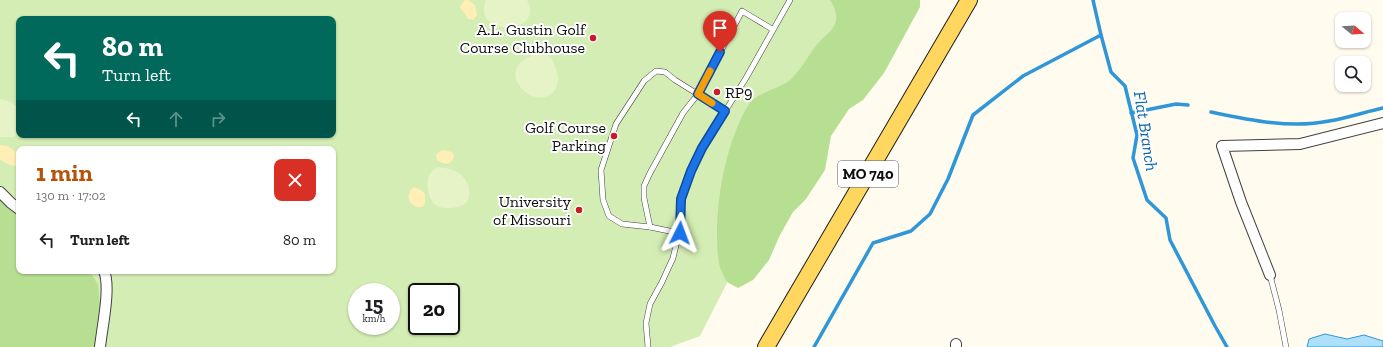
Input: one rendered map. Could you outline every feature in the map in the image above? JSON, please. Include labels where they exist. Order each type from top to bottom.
[{"type":"main road","name":"MO 740","points":[[766,347],[969,0]]},
{"type":"street","points":[[1270,275],[1241,202],[1222,146],[1300,144],[1383,123]]},
{"type":"street","points":[[0,192],[16,207]]},
{"type":"street","points":[[100,347],[106,290],[105,274]]},
{"type":"lane","points":[[648,347],[646,323],[650,304],[673,258],[680,233],[681,199],[691,171],[702,148],[790,0]]},
{"type":"lane","points":[[650,227],[644,198],[644,186],[683,113],[698,94],[742,10],[772,29]]},
{"type":"lane","points":[[680,233],[650,227],[622,224],[609,216],[603,200],[601,170],[616,124],[644,81],[656,71],[665,72],[725,111]]},
{"type":"lane","points":[[1270,275],[1286,347]]},
{"type":"green space","name":"University of Missouri","points":[[0,0],[843,0],[804,131],[700,336],[670,347],[87,347],[78,274],[336,274],[336,146],[16,146],[16,222],[0,211]]},
{"type":"green space","points":[[486,0],[527,0],[530,12],[526,20],[518,25],[508,27],[497,26],[489,21],[484,12]]},
{"type":"green space","points":[[830,0],[920,0],[920,7],[884,73],[863,100],[849,109],[831,136],[825,170],[806,199],[793,212],[780,235],[769,260],[753,280],[738,288],[727,282],[720,268],[717,244],[717,224],[722,181],[733,139],[740,120],[752,100],[790,80],[820,41],[832,29],[836,20],[836,15]]},
{"type":"green space","points":[[537,54],[548,56],[552,59],[558,77],[557,85],[554,91],[550,95],[544,97],[530,95],[523,90],[518,84],[515,73],[520,63],[530,56]]},
{"type":"green space","points":[[0,99],[11,102],[16,106],[16,135],[13,137],[0,137]]},
{"type":"green space","points":[[439,167],[459,173],[466,181],[469,197],[467,202],[463,205],[453,208],[442,208],[434,204],[428,193],[427,186],[430,174]]},
{"type":"green space","points":[[0,197],[16,210],[16,274],[92,274],[98,285],[100,307],[96,347],[0,347]]},
{"type":"sand","points":[[465,0],[468,0],[475,5],[477,15],[473,20],[468,19],[460,6]]},
{"type":"sand","points":[[0,145],[4,145],[11,148],[16,154],[16,166],[9,165],[0,159]]},
{"type":"sand","points":[[444,150],[452,152],[454,156],[451,162],[447,164],[437,160],[436,155],[440,151]]},
{"type":"sand","points":[[414,187],[421,190],[425,194],[425,204],[422,207],[414,206],[409,201],[409,194]]},
{"type":"water","points":[[1325,334],[1347,339],[1364,335],[1383,341],[1383,347],[1307,347],[1309,339]]},
{"type":"waterway","name":"Flat Branch","points":[[1093,0],[1111,72],[1125,86],[1137,135],[1133,158],[1147,200],[1166,218],[1170,240],[1227,347]]},
{"type":"waterway","points":[[814,347],[873,243],[911,231],[930,214],[948,179],[973,115],[1023,76],[1101,35]]},
{"type":"waterway","points":[[1131,113],[1176,104],[1188,105]]},
{"type":"waterway","points":[[1211,112],[1255,120],[1285,124],[1300,124],[1336,120],[1383,108]]},
{"type":"slow traffic","points":[[710,71],[698,94],[712,103]]},
{"type":"place","name":"A.L. Gustin Golf Course Clubhouse","points":[[593,38]]},
{"type":"place","name":"RP9","points":[[717,92]]},
{"type":"place","name":"Golf Course Parking","points":[[614,136]]},
{"type":"place","name":"University of Missouri","points":[[579,210]]},
{"type":"route","points":[[680,233],[681,199],[691,171],[702,148],[725,111],[698,94],[720,52]]}]
